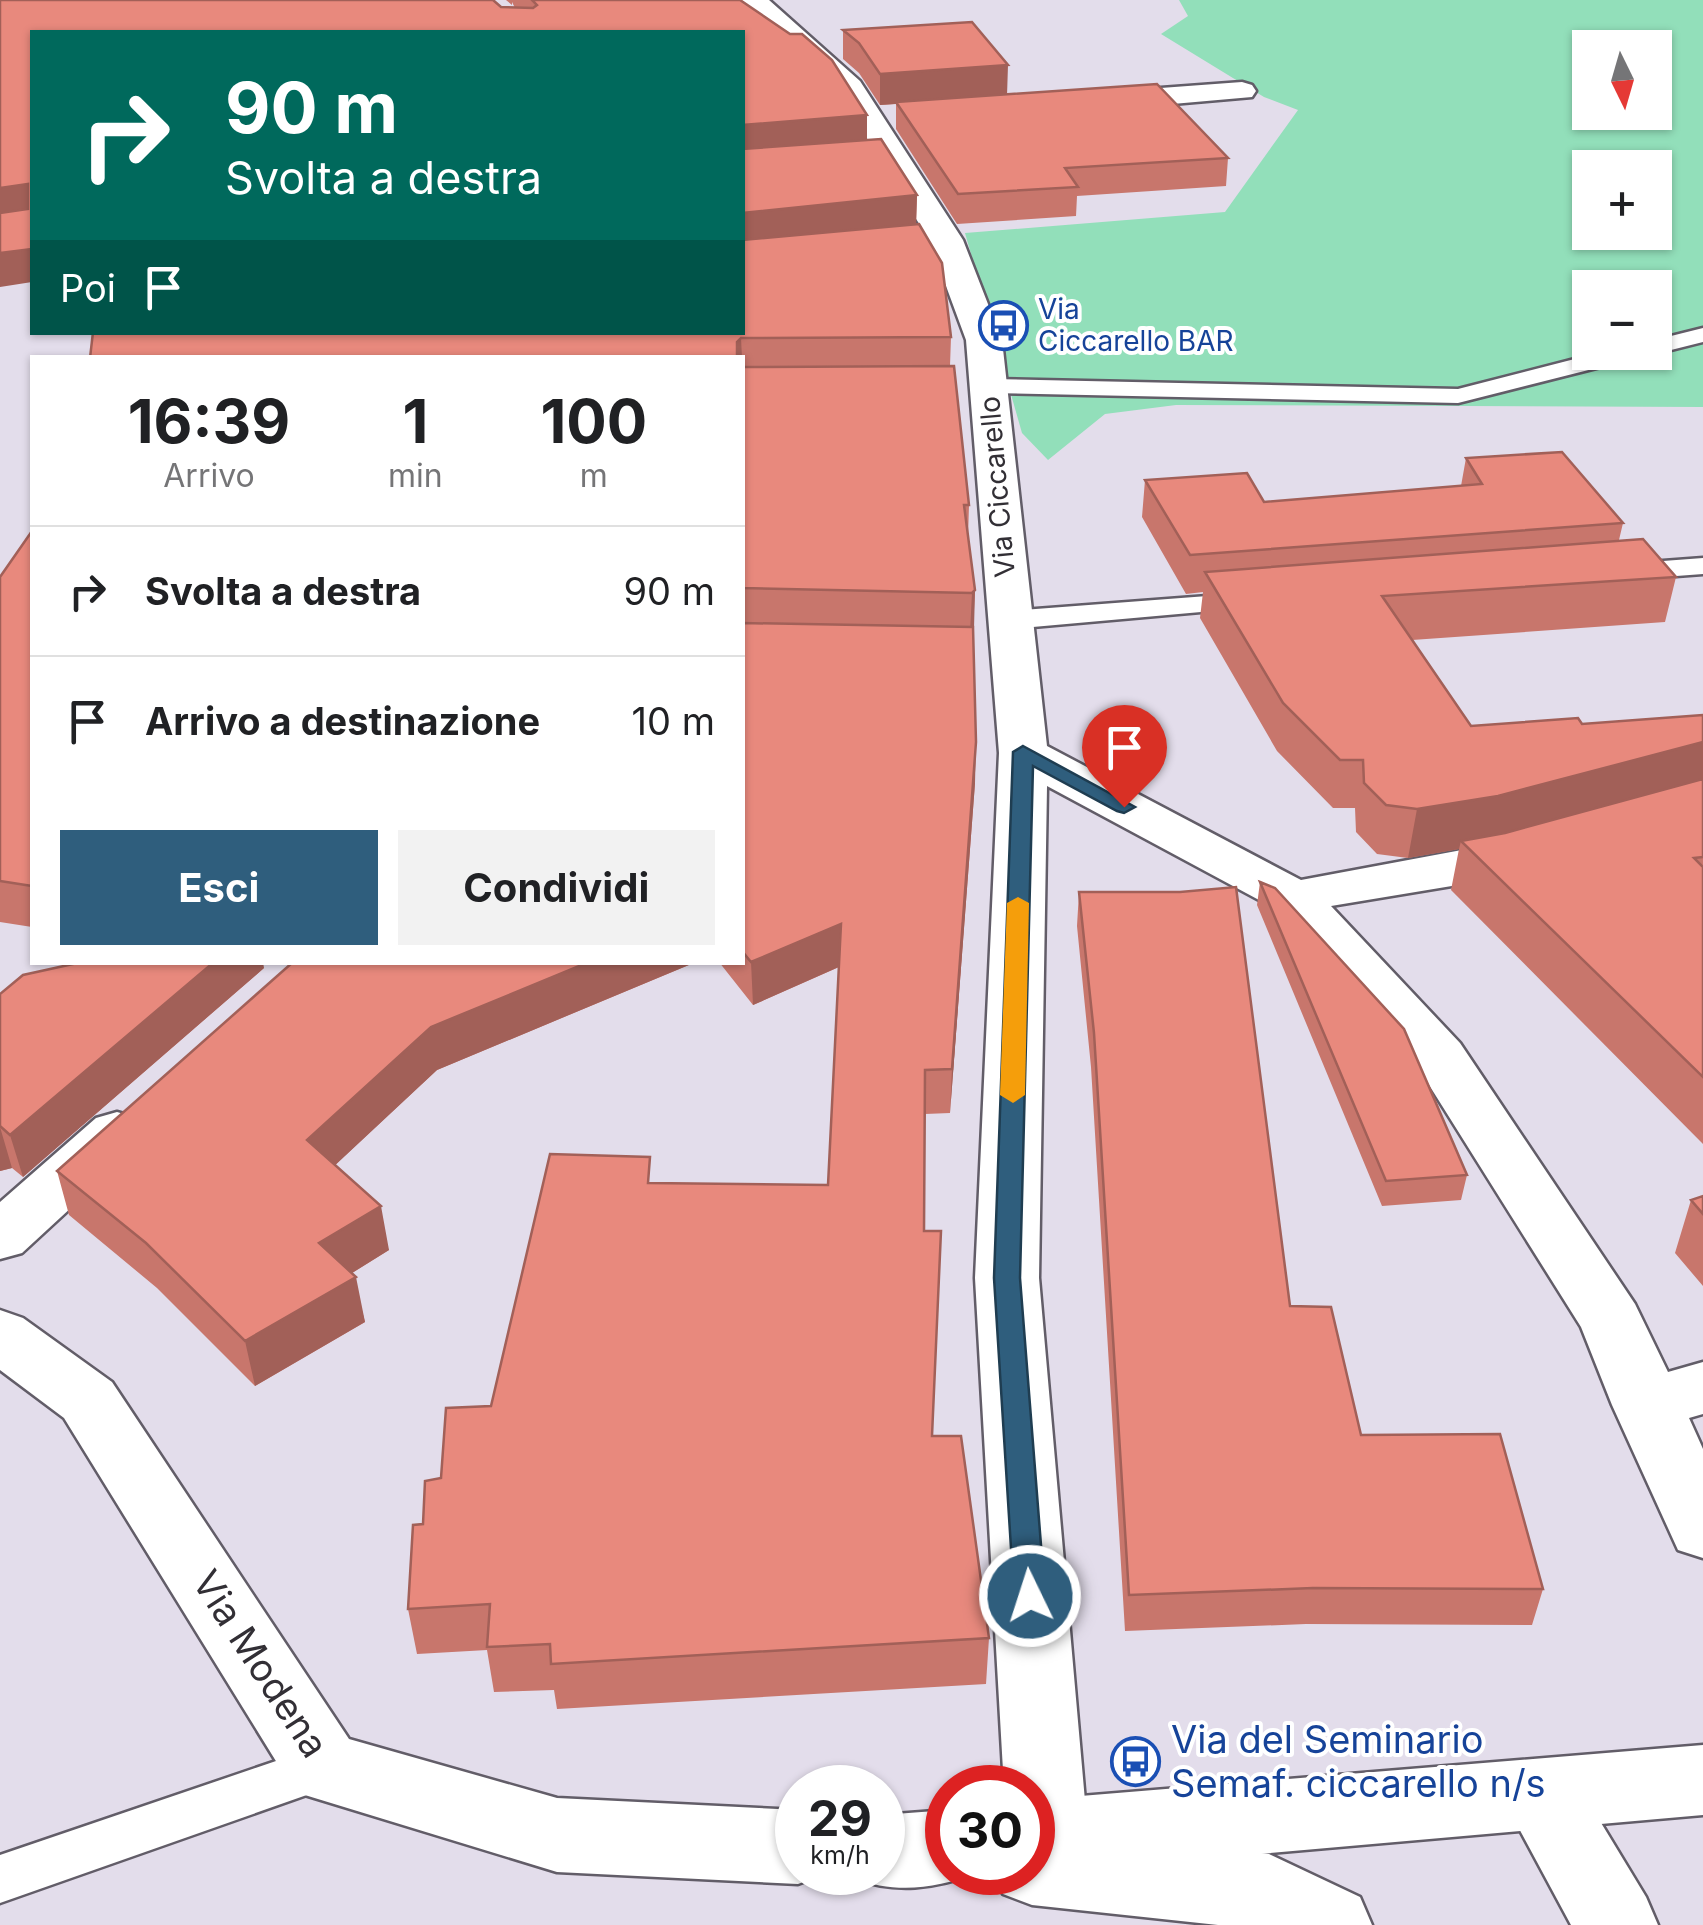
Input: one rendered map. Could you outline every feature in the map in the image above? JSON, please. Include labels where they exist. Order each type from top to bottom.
[{"type":"street","name":"Via Ciccarello","points":[[752,0],[846,81],[946,240],[984,340],[998,640],[1023,752],[1007,1278],[1033,1765]]},
{"type":"street","points":[[1066,104],[1242,91]]},
{"type":"street","points":[[870,118],[909,116]]},
{"type":"street","points":[[855,158],[893,155]]},
{"type":"street","points":[[909,244],[946,240]]},
{"type":"street","points":[[951,386],[988,386]]},
{"type":"street","points":[[1023,752],[1292,897],[1440,1056],[1612,1321],[1674,1397],[1703,1529]]},
{"type":"street","points":[[1292,897],[1494,863],[1570,842]]},
{"type":"street","points":[[3,1230],[152,1102]]},
{"type":"street","name":"Via Modena","points":[[0,1335],[88,1400],[324,1766],[557,1835],[775,1846]]},
{"type":"street","points":[[1055,1844],[1703,1780]]},
{"type":"street","points":[[1541,1796],[1616,1925]]},
{"type":"street","points":[[1055,1850],[1268,1892],[1330,1925]]},
{"type":"lane","points":[[1672,343],[1703,335]]},
{"type":"lane","points":[[988,386],[1458,396],[1572,367]]},
{"type":"lane","points":[[1604,573],[1703,566]]},
{"type":"lane","points":[[998,640],[1267,600]]},
{"type":"lane","points":[[0,1879],[324,1766]]},
{"type":"green space","points":[[1179,0],[1703,0],[1703,407],[1176,405],[1105,414],[1048,460],[1022,433],[965,233],[1225,212],[1298,110],[1264,97],[1161,34],[1188,16]]},
{"type":"building","points":[[0,0],[493,0],[501,7],[533,8],[537,5],[532,0],[740,0],[790,34],[802,34],[832,60],[867,115],[745,125],[745,30],[30,30],[30,249],[0,253],[0,213],[28,209],[28,184],[0,188]]},
{"type":"building","points":[[972,22],[1008,65],[880,74],[859,43],[843,30]]},
{"type":"building","points":[[1157,84],[1228,158],[1065,168],[1078,187],[958,194],[896,102]]},
{"type":"building","points":[[881,139],[917,195],[745,213],[745,149]]},
{"type":"building","points":[[919,224],[942,263],[951,337],[741,338],[737,355],[90,355],[93,335],[745,335],[745,240]]},
{"type":"building","points":[[954,366],[969,505],[964,505],[975,590],[972,593],[745,588],[745,367]]},
{"type":"building","points":[[1562,452],[1623,523],[1190,555],[1145,480],[1247,473],[1264,502],[1482,484],[1466,458]]},
{"type":"building","points":[[30,534],[30,886],[0,881],[0,577]]},
{"type":"building","points":[[1643,539],[1676,577],[1382,596],[1471,726],[1578,718],[1582,724],[1703,715],[1703,742],[1498,796],[1417,809],[1386,805],[1364,783],[1363,760],[1340,760],[1283,703],[1205,572]]},
{"type":"building","points":[[745,623],[973,627],[976,742],[952,1069],[925,1070],[924,1231],[941,1231],[932,1436],[961,1436],[989,1638],[551,1664],[550,1644],[487,1647],[490,1604],[408,1609],[413,1525],[423,1524],[425,1481],[441,1478],[446,1408],[491,1406],[550,1154],[650,1157],[648,1183],[828,1185],[841,924],[751,962],[745,955]]},
{"type":"building","points":[[1703,779],[1703,857],[1694,858],[1703,867],[1703,1077],[1461,841],[1505,833]]},
{"type":"building","points":[[1260,882],[1275,888],[1404,1029],[1467,1175],[1386,1181]]},
{"type":"building","points":[[1236,887],[1290,1306],[1331,1307],[1361,1435],[1500,1434],[1543,1589],[1313,1588],[1129,1595],[1094,1033],[1079,892],[1180,892]]},
{"type":"building","points":[[68,965],[210,965],[10,1135],[0,1126],[0,994],[23,975]]},
{"type":"building","points":[[290,965],[582,965],[431,1027],[307,1140],[381,1206],[319,1243],[356,1277],[245,1341],[146,1243],[57,1171]]},
{"type":"building","points":[[1703,1196],[1703,1214],[1691,1200]]},
{"type":"slow traffic","points":[[1013,1095],[1018,903]]},
{"type":"place","name":"Via Ciccarello BAR","points":[[1003,325]]},
{"type":"place","name":"Via del Seminario Semaf. ciccarello n/s","points":[[1136,1762]]},
{"type":"route","points":[[1030,1596],[1007,1278],[1023,752],[1124,807]]}]
